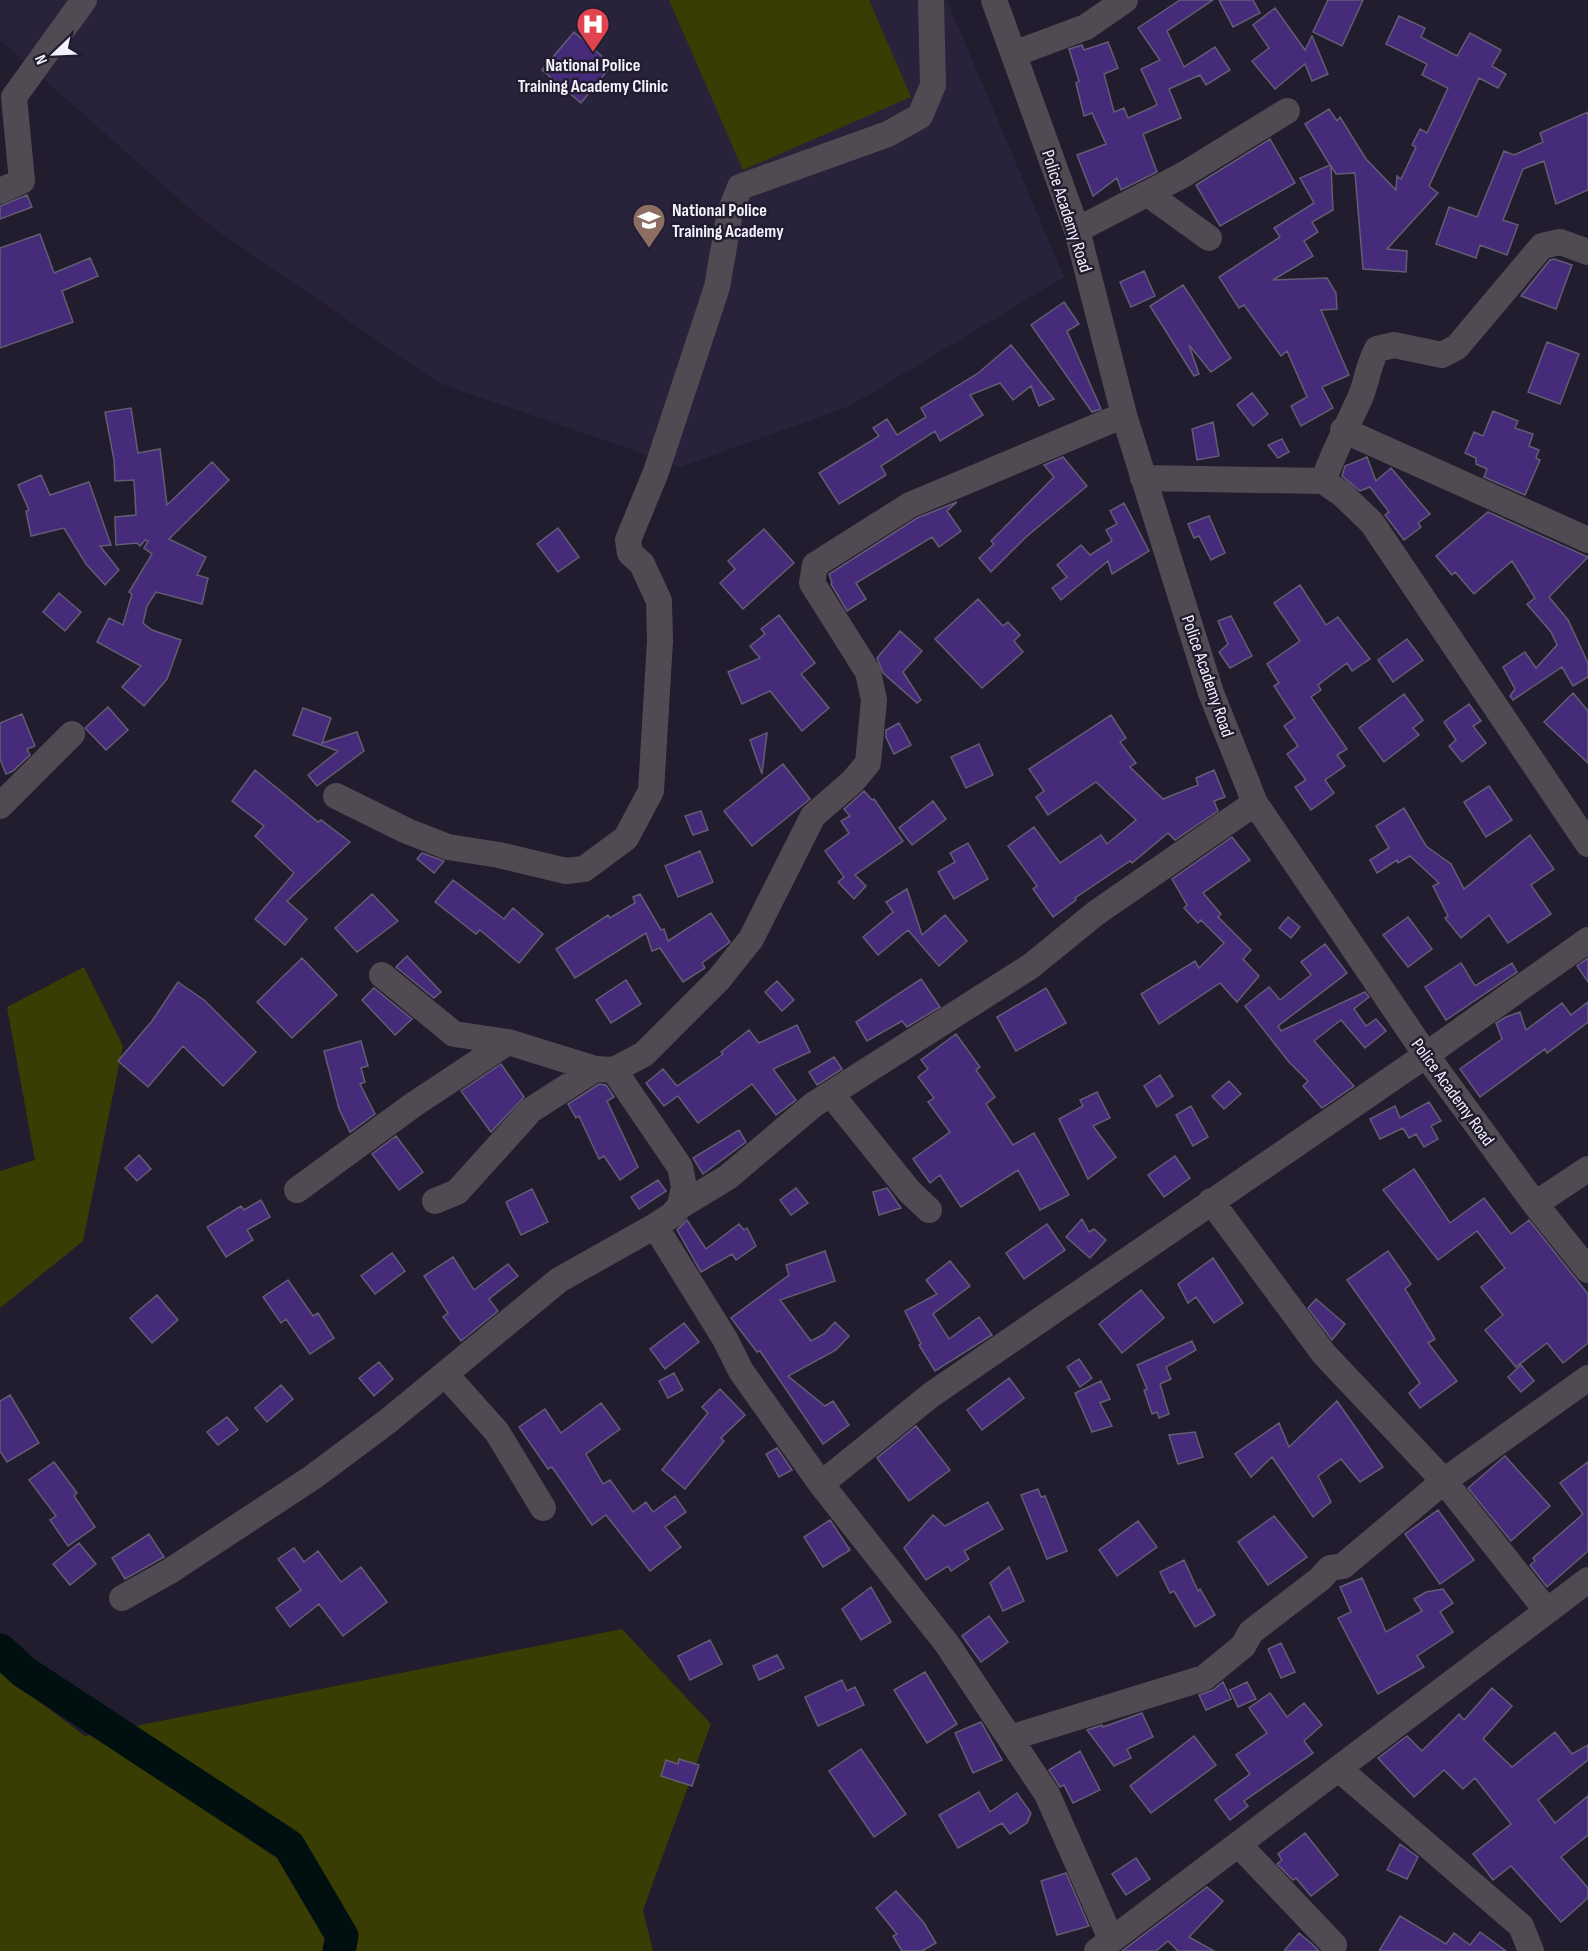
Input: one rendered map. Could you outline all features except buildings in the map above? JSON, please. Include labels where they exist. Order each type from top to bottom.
[{"type":"street","points":[[0,191],[22,181],[14,97],[84,0]]},
{"type":"street","points":[[336,796],[407,831],[448,847],[499,855],[567,872],[584,869],[626,838],[651,791],[660,641],[660,601],[642,564],[630,553],[628,540],[656,472],[717,287],[730,212],[740,186],[888,134],[920,116],[933,85],[931,0]]},
{"type":"street","name":"Police Academy Road","points":[[994,0],[1077,230],[1124,415],[1211,693],[1255,803],[1426,1055],[1535,1204],[1588,1270]]},
{"type":"street","points":[[1014,54],[1086,27],[1125,0]]},
{"type":"street","points":[[1077,230],[1184,175],[1287,111]]},
{"type":"street","points":[[1148,194],[1209,238]]},
{"type":"street","points":[[1323,481],[1342,430],[1361,396],[1371,360],[1377,349],[1394,345],[1442,355],[1457,347],[1542,246],[1560,242],[1588,252]]},
{"type":"street","points":[[435,1202],[457,1192],[531,1110],[604,1069],[644,1054],[719,980],[751,939],[813,816],[853,781],[868,763],[874,700],[868,672],[812,583],[815,565],[910,505],[1124,415]]},
{"type":"street","points":[[1342,430],[1588,540]]},
{"type":"street","points":[[1143,478],[1323,481],[1342,494],[1372,523],[1588,843]]},
{"type":"street","points":[[0,806],[72,734]]},
{"type":"street","points":[[122,1598],[170,1571],[313,1477],[446,1374],[559,1280],[655,1226],[672,1215],[680,1206],[728,1177],[813,1105],[1031,966],[1096,913],[1255,803]]},
{"type":"street","points":[[821,1484],[931,1395],[1426,1055],[1588,940]]},
{"type":"street","points":[[382,975],[454,1034],[508,1042],[604,1069],[680,1167],[684,1187],[680,1206]]},
{"type":"street","points":[[297,1190],[413,1105],[508,1042]]},
{"type":"street","points":[[831,1094],[909,1191],[929,1210]]},
{"type":"street","points":[[1535,1204],[1588,1169]]},
{"type":"street","points":[[1211,1201],[1324,1354],[1444,1481],[1547,1611]]},
{"type":"street","points":[[655,1226],[725,1339],[741,1371],[821,1484],[947,1644],[1047,1794],[1104,1945],[1340,1770],[1588,1580]]},
{"type":"street","points":[[446,1374],[496,1432],[543,1508]]},
{"type":"street","points":[[1010,1738],[1204,1678],[1243,1646],[1251,1632],[1320,1579],[1330,1568],[1343,1566],[1444,1481],[1588,1378]]},
{"type":"street","points":[[1340,1770],[1521,1926],[1531,1951]]},
{"type":"street","points":[[1239,1845],[1334,1945]]},
{"type":"shaded area","name":"National Police Training Academy","points":[[0,0],[947,0],[1064,277],[850,406],[681,467],[439,383],[205,222],[0,40]]},
{"type":"green space","points":[[669,0],[869,0],[911,97],[743,170]]},
{"type":"green space","points":[[84,967],[123,1046],[83,1241],[0,1308],[0,1171],[35,1160],[7,1007]]},
{"type":"green space","points":[[622,1629],[711,1724],[643,1910],[653,1951],[0,1951],[0,1672],[85,1736]]},
{"type":"waterway","points":[[0,1650],[24,1672],[289,1846],[342,1936],[339,1951]]},
{"type":"place","name":"National Police Training Academy Clinic","points":[[593,53]]},
{"type":"place","name":"National Police Training Academy","points":[[649,249]]}]
